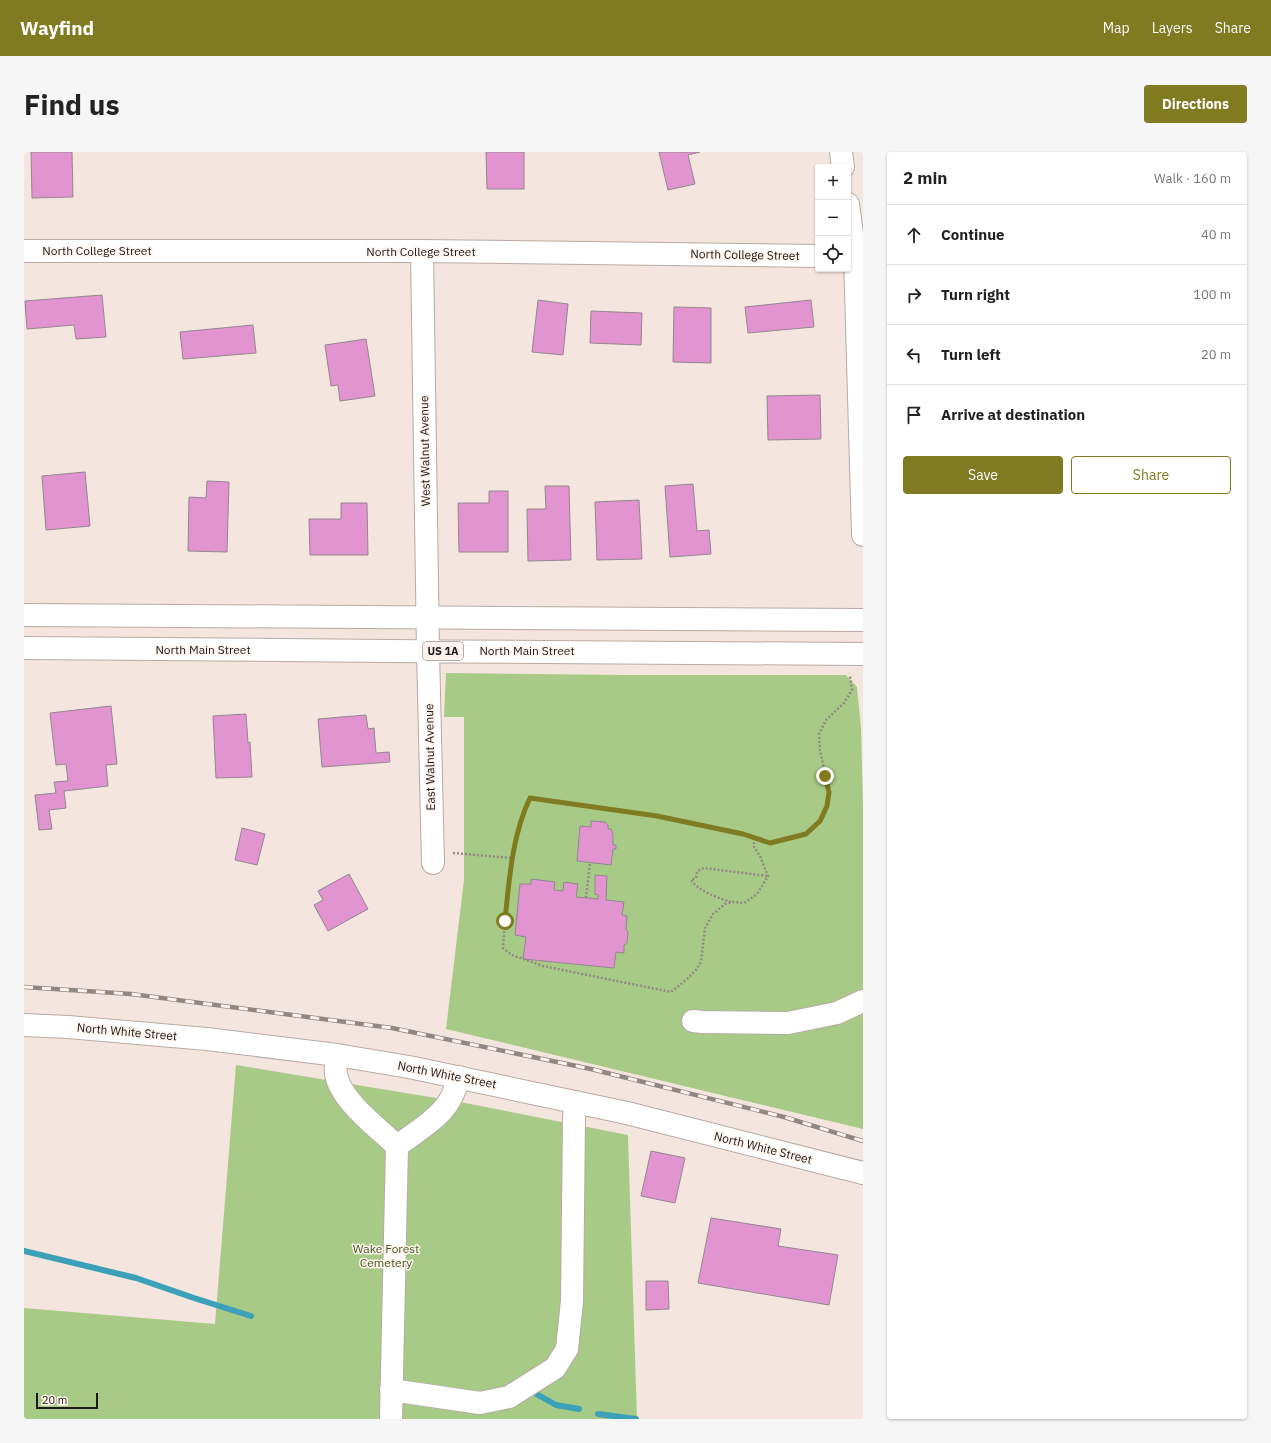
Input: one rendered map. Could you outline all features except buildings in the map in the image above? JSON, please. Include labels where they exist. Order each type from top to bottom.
[{"type":"main road","points":[[841,152],[843,164]]},
{"type":"main road","points":[[851,226],[855,256],[863,535]]},
{"type":"main road","name":"North College Street","points":[[24,252],[422,251],[815,256]]},
{"type":"main road","name":"West Walnut Avenue","points":[[422,251],[428,651]]},
{"type":"main road","points":[[24,615],[863,620]]},
{"type":"main road","name":"North Main Street","points":[[24,648],[102,650],[863,654]]},
{"type":"main road","name":"East Walnut Avenue","points":[[428,651],[433,858]]},
{"type":"main road","points":[[693,1021],[788,1023],[837,1013],[863,1001]]},
{"type":"main road","name":"North White Street","points":[[24,1025],[68,1027],[157,1035],[337,1055],[409,1067],[627,1113],[863,1172]]},
{"type":"main road","points":[[337,1055],[335,1073],[340,1086],[355,1107],[397,1146],[391,1419]]},
{"type":"main road","points":[[397,1146],[420,1130],[448,1104],[459,1077]]},
{"type":"main road","points":[[391,1390],[480,1403],[509,1397],[555,1368],[567,1348],[572,1301],[575,1102]]},
{"type":"path","points":[[732,902],[725,904],[713,914],[705,928],[701,962],[696,970],[686,980],[671,992],[543,966],[512,955],[504,948],[505,921],[512,858],[530,798],[657,816],[770,843],[806,834],[820,821],[827,806],[829,792],[820,750],[819,734],[826,720],[844,703],[852,690],[850,673]]},
{"type":"path","points":[[754,838],[754,847],[760,856],[768,876]]},
{"type":"path","points":[[433,858],[512,858]]},
{"type":"path","points":[[586,898],[590,863]]},
{"type":"path","points":[[704,868],[768,876],[757,894],[744,903],[732,902],[716,897],[696,887],[691,880],[696,878],[697,871],[704,868]]},
{"type":"green space","points":[[446,673],[846,675],[857,687],[861,728],[863,805],[863,1129],[446,1029],[464,880],[464,717],[444,717]]},
{"type":"green space","name":"Wake Forest Cemetery","points":[[236,1065],[460,1102],[628,1135],[637,1419],[24,1419],[24,1308],[215,1324]]},
{"type":"waterway","points":[[24,1251],[136,1278],[251,1316]]},
{"type":"waterway","points":[[533,1392],[556,1405],[579,1409]]},
{"type":"waterway","points":[[598,1414],[636,1419]]},
{"type":"railway","points":[[24,987],[131,994],[392,1028],[591,1069],[784,1117],[863,1141]]},
{"type":"route","points":[[505,921],[513,852],[530,798],[657,816],[743,834],[770,843],[806,834],[820,821],[827,806],[829,792],[825,776]]}]
